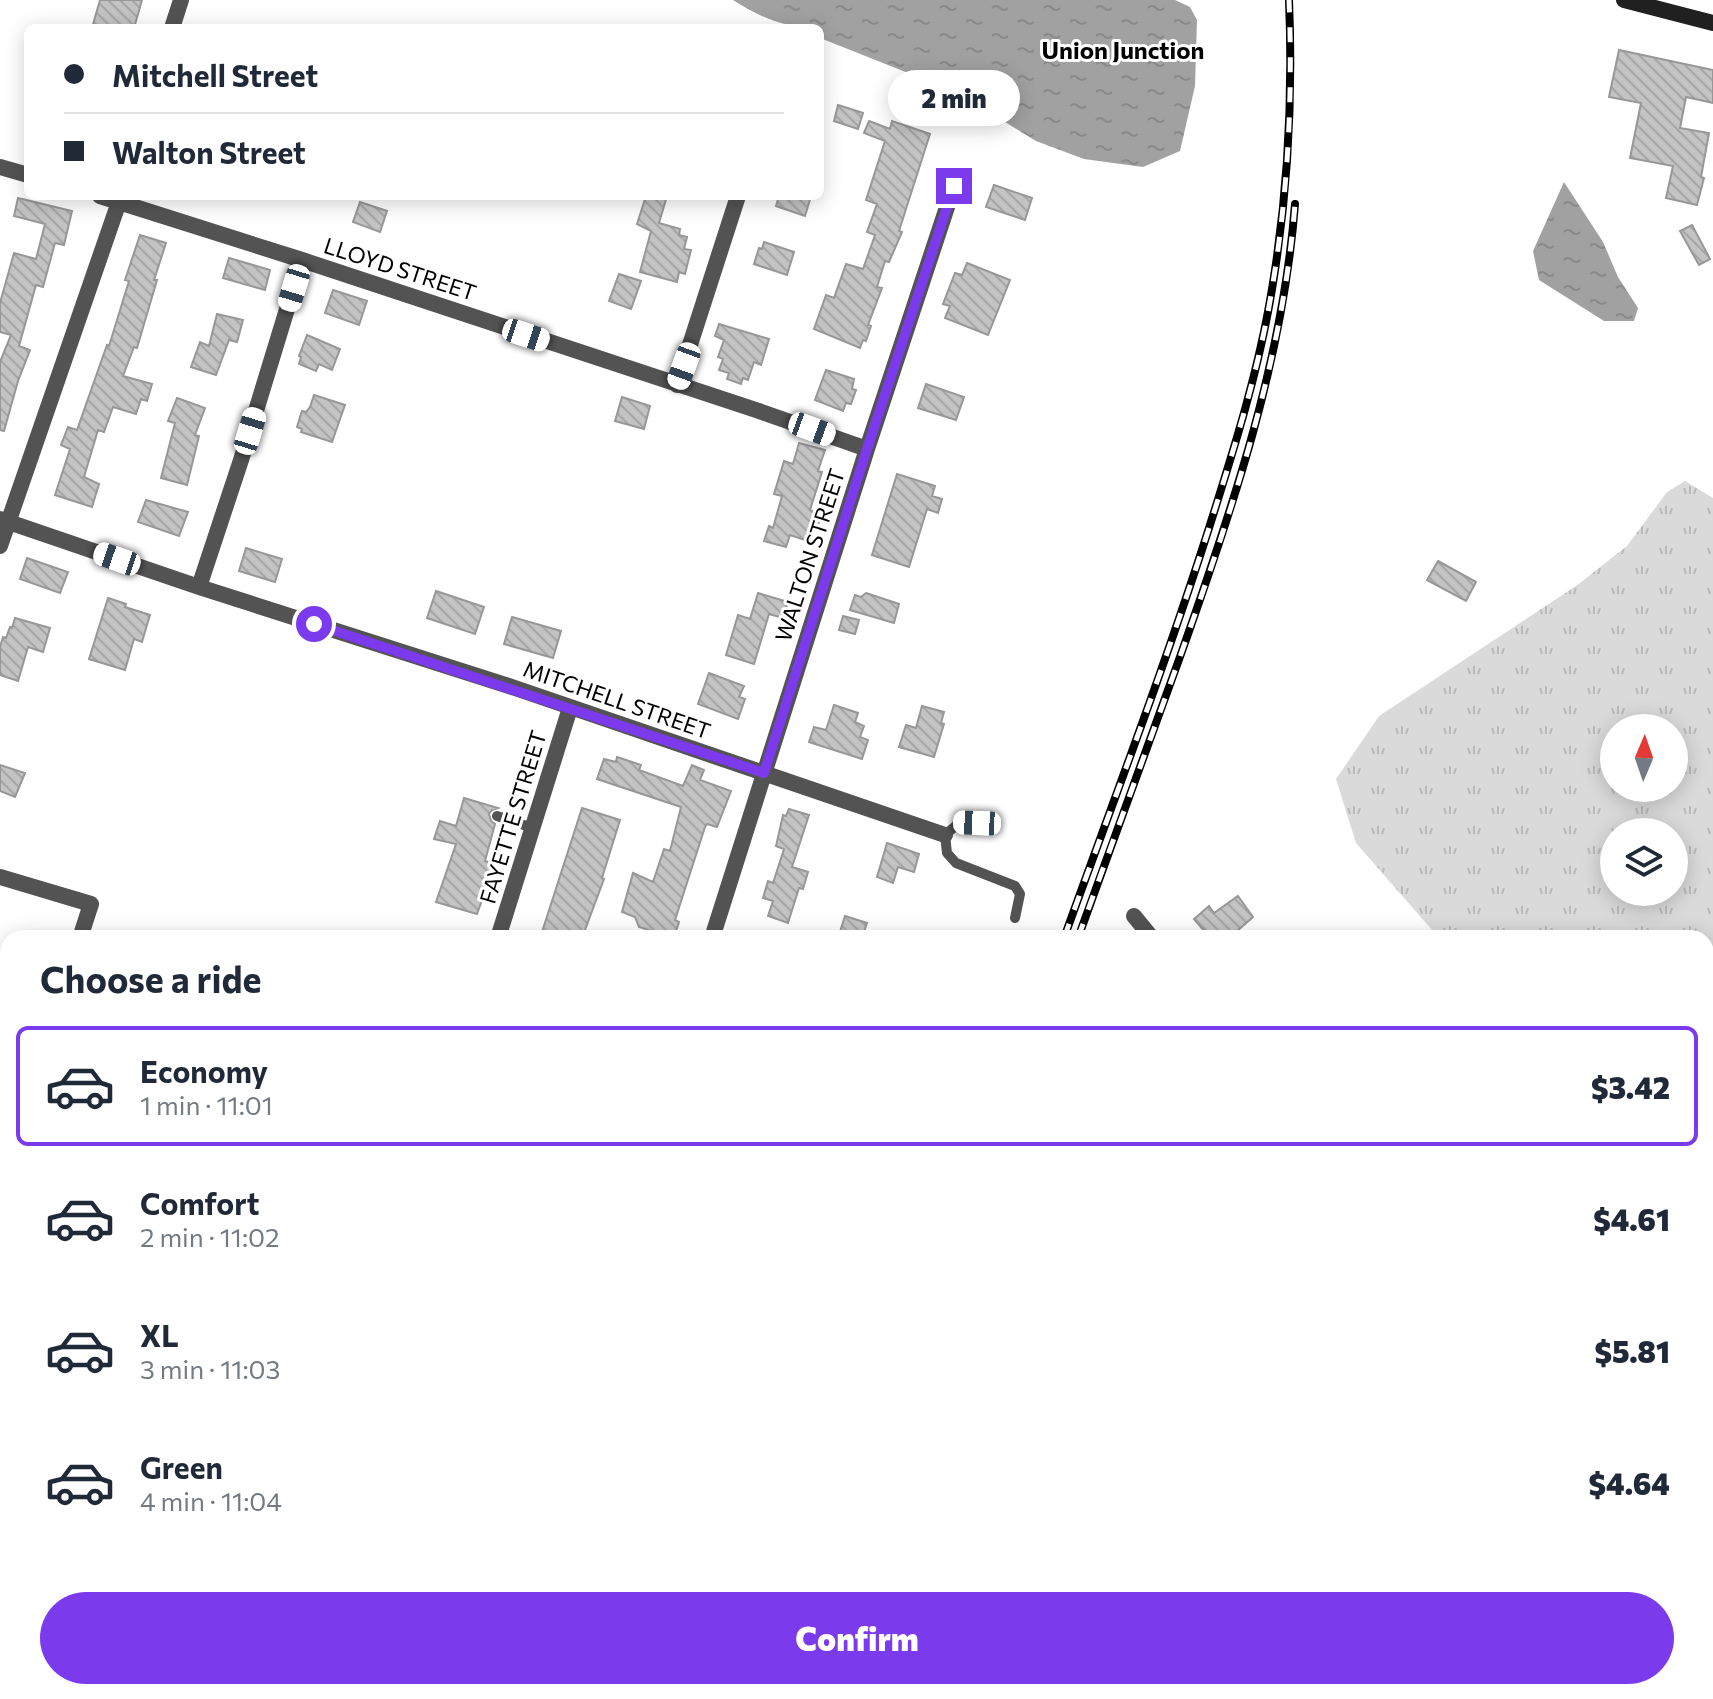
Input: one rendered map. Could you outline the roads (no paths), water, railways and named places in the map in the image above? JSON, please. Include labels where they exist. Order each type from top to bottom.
[{"type":"main road","points":[[1624,0],[1713,23]]},
{"type":"street","points":[[173,24],[181,0]]},
{"type":"street","points":[[0,167],[24,174]]},
{"type":"street","name":"WALTON STREET","points":[[715,930],[954,186]]},
{"type":"street","points":[[0,546],[4,520],[120,200]]},
{"type":"street","name":"LLOYD STREET","points":[[123,200],[867,449]]},
{"type":"street","points":[[677,385],[737,200]]},
{"type":"street","points":[[199,587],[302,260]]},
{"type":"street","name":"MITCHELL STREET","points":[[4,520],[945,835]]},
{"type":"street","name":"FAYETTE STREET","points":[[501,930],[570,708]]},
{"type":"street","points":[[0,877],[91,904],[83,930]]},
{"type":"street","points":[[1134,916],[1145,930]]},
{"type":"lane","points":[[497,816],[533,828]]},
{"type":"lane","points":[[977,823],[959,823],[945,835],[947,853],[956,863],[1015,886],[1020,894],[1015,918]]},
{"type":"water","points":[[733,0],[1175,0],[1190,7],[1197,20],[1195,86],[1180,151],[1143,167],[1084,159],[1036,141],[956,92],[824,40],[824,24],[788,24],[754,12]]},
{"type":"water","points":[[1564,182],[1603,242],[1618,277],[1638,308],[1634,321],[1604,321],[1539,280],[1533,251]]},
{"type":"railway","points":[[1067,930],[1192,580],[1253,379],[1267,319],[1285,181],[1290,109],[1289,0]]},
{"type":"railway","points":[[1081,930],[1181,654],[1237,488],[1279,319],[1295,204]]},
{"type":"district","name":"Union Junction","points":[[1123,51]]}]
